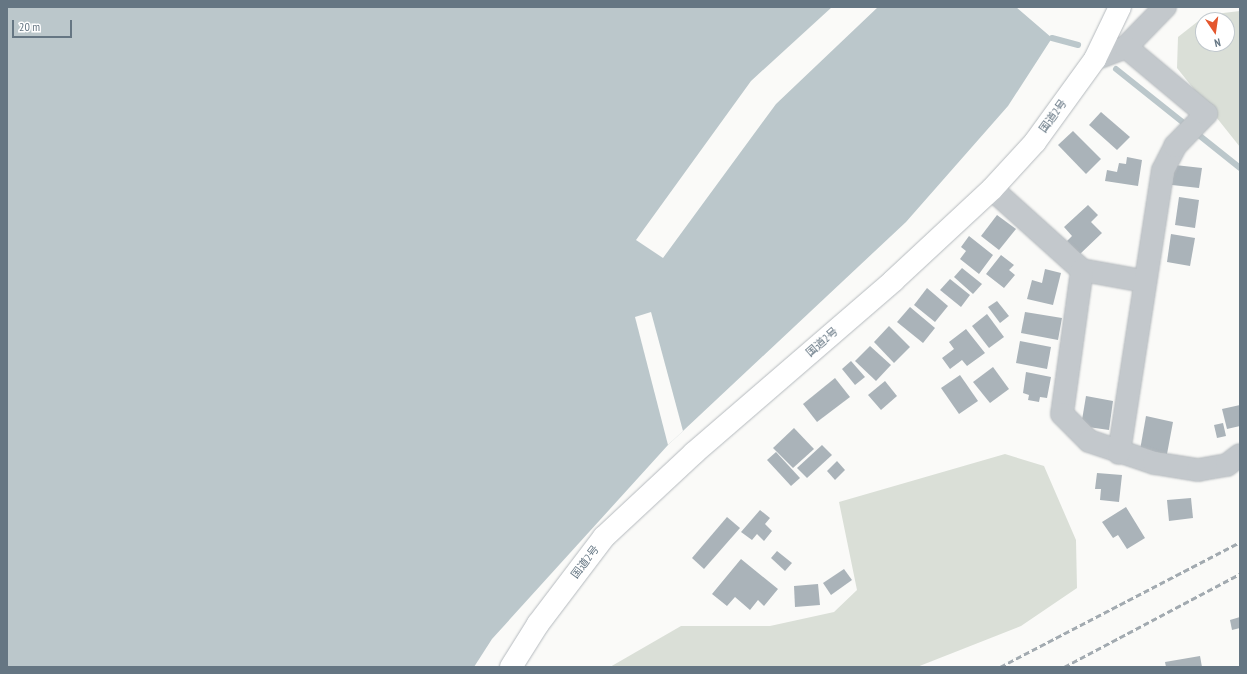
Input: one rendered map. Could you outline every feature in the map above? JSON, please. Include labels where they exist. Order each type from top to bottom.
[{"type":"highway","name":"国道2号","points":[[511,667],[538,624],[604,537],[694,453],[893,281],[992,189],[1035,142],[1095,59],[1120,7]]},
{"type":"street","points":[[1095,59],[1126,47],[1165,7]]},
{"type":"street","points":[[1119,453],[1143,281],[1163,170],[1175,146],[1206,114],[1126,47]]},
{"type":"street","points":[[992,189],[1082,270],[1143,281]]},
{"type":"street","points":[[1082,270],[1062,414],[1089,441],[1119,453],[1198,470],[1226,465],[1240,455]]},
{"type":"shaded area","points":[[7,7],[1016,7],[1052,38],[1008,106],[906,222],[668,445],[492,639],[474,667],[7,667]]},
{"type":"shaded area","points":[[1240,11],[1240,147],[1177,68],[1178,37],[1195,24],[1195,52],[1235,52],[1235,12],[1232,12]]},
{"type":"shaded area","points":[[1005,454],[1044,466],[1076,540],[1077,588],[1021,626],[917,667],[610,667],[681,626],[770,626],[834,612],[857,590],[839,502]]},
{"type":"pier","points":[[832,7],[878,7],[776,104],[663,258],[636,240],[751,81]]},
{"type":"pier","points":[[651,312],[683,431],[668,445],[635,317]]},
{"type":"building","points":[[1101,112],[1130,137],[1117,150],[1089,125]]},
{"type":"building","points":[[1073,131],[1101,159],[1086,174],[1058,145]]},
{"type":"building","points":[[1127,157],[1142,160],[1138,186],[1105,181],[1107,170],[1117,172],[1119,163],[1126,164]]},
{"type":"building","points":[[1175,165],[1202,168],[1199,188],[1172,185]]},
{"type":"building","points":[[1179,197],[1199,200],[1195,228],[1175,225]]},
{"type":"building","points":[[1088,205],[1098,215],[1091,222],[1102,233],[1080,254],[1067,241],[1072,236],[1064,227]]},
{"type":"building","points":[[997,215],[1016,229],[999,250],[981,236]]},
{"type":"building","points":[[1171,234],[1195,238],[1190,266],[1167,262]]},
{"type":"building","points":[[969,236],[993,255],[979,274],[960,259],[966,251],[961,247]]},
{"type":"building","points":[[1001,255],[1014,265],[1009,270],[1015,275],[1004,288],[986,274]]},
{"type":"building","points":[[962,268],[982,284],[973,294],[954,277]]},
{"type":"building","points":[[1045,269],[1061,273],[1053,305],[1027,299],[1032,280],[1042,283]]},
{"type":"building","points":[[950,279],[970,295],[961,307],[940,290]]},
{"type":"building","points":[[927,288],[948,306],[935,322],[914,305]]},
{"type":"building","points":[[997,301],[1009,316],[1000,323],[988,307]]},
{"type":"building","points":[[910,307],[935,328],[923,343],[897,322]]},
{"type":"building","points":[[1025,312],[1062,318],[1058,340],[1021,333]]},
{"type":"building","points":[[987,314],[1004,337],[989,348],[972,326]]},
{"type":"building","points":[[889,326],[910,347],[894,363],[874,342]]},
{"type":"building","points":[[966,329],[985,353],[967,366],[962,360],[950,369],[942,358],[954,349],[949,342]]},
{"type":"building","points":[[1020,341],[1051,347],[1047,369],[1016,363]]},
{"type":"building","points":[[870,346],[891,365],[876,381],[855,361]]},
{"type":"building","points":[[851,361],[865,377],[855,385],[842,369]]},
{"type":"building","points":[[993,367],[1009,389],[990,403],[973,382]]},
{"type":"building","points":[[1026,372],[1051,377],[1047,398],[1040,397],[1039,402],[1028,400],[1029,395],[1023,393]]},
{"type":"building","points":[[960,375],[978,401],[959,414],[941,388]]},
{"type":"building","points":[[835,378],[850,397],[817,422],[803,404]]},
{"type":"building","points":[[885,381],[897,396],[881,410],[868,395]]},
{"type":"building","points":[[1086,396],[1113,401],[1109,430],[1081,426]]},
{"type":"building","points":[[1240,405],[1240,426],[1227,429],[1222,409]]},
{"type":"building","points":[[1146,416],[1173,422],[1167,454],[1140,450]]},
{"type":"building","points":[[1223,423],[1226,436],[1217,438],[1214,425]]},
{"type":"building","points":[[794,428],[814,449],[793,468],[773,448]]},
{"type":"building","points":[[822,445],[832,455],[807,478],[797,468]]},
{"type":"building","points":[[776,452],[800,478],[791,486],[767,460]]},
{"type":"building","points":[[837,461],[845,470],[835,480],[827,471]]},
{"type":"building","points":[[1097,473],[1122,475],[1119,502],[1100,500],[1101,489],[1095,489]]},
{"type":"building","points":[[1191,498],[1193,518],[1169,521],[1167,500]]},
{"type":"building","points":[[1126,507],[1145,538],[1127,549],[1118,535],[1113,538],[1102,522]]},
{"type":"building","points":[[760,510],[770,518],[765,524],[772,531],[764,541],[757,534],[752,540],[741,532]]},
{"type":"building","points":[[727,517],[740,528],[704,569],[692,558]]},
{"type":"building","points":[[777,551],[792,563],[785,571],[771,558]]},
{"type":"building","points":[[741,559],[778,589],[764,606],[758,600],[750,610],[735,597],[727,606],[712,594]]},
{"type":"building","points":[[844,569],[852,580],[831,595],[823,583]]},
{"type":"building","points":[[818,584],[820,605],[795,607],[794,586]]},
{"type":"building","points":[[1240,617],[1240,628],[1232,630],[1230,620]]},
{"type":"building","points":[[1200,656],[1202,667],[1166,667],[1165,662]]},
{"type":"waterway","points":[[1052,38],[1078,45]]},
{"type":"waterway","points":[[1116,69],[1240,168]]},
{"type":"railway","points":[[1000,667],[1240,542]]},
{"type":"railway","points":[[1064,667],[1240,574]]}]
